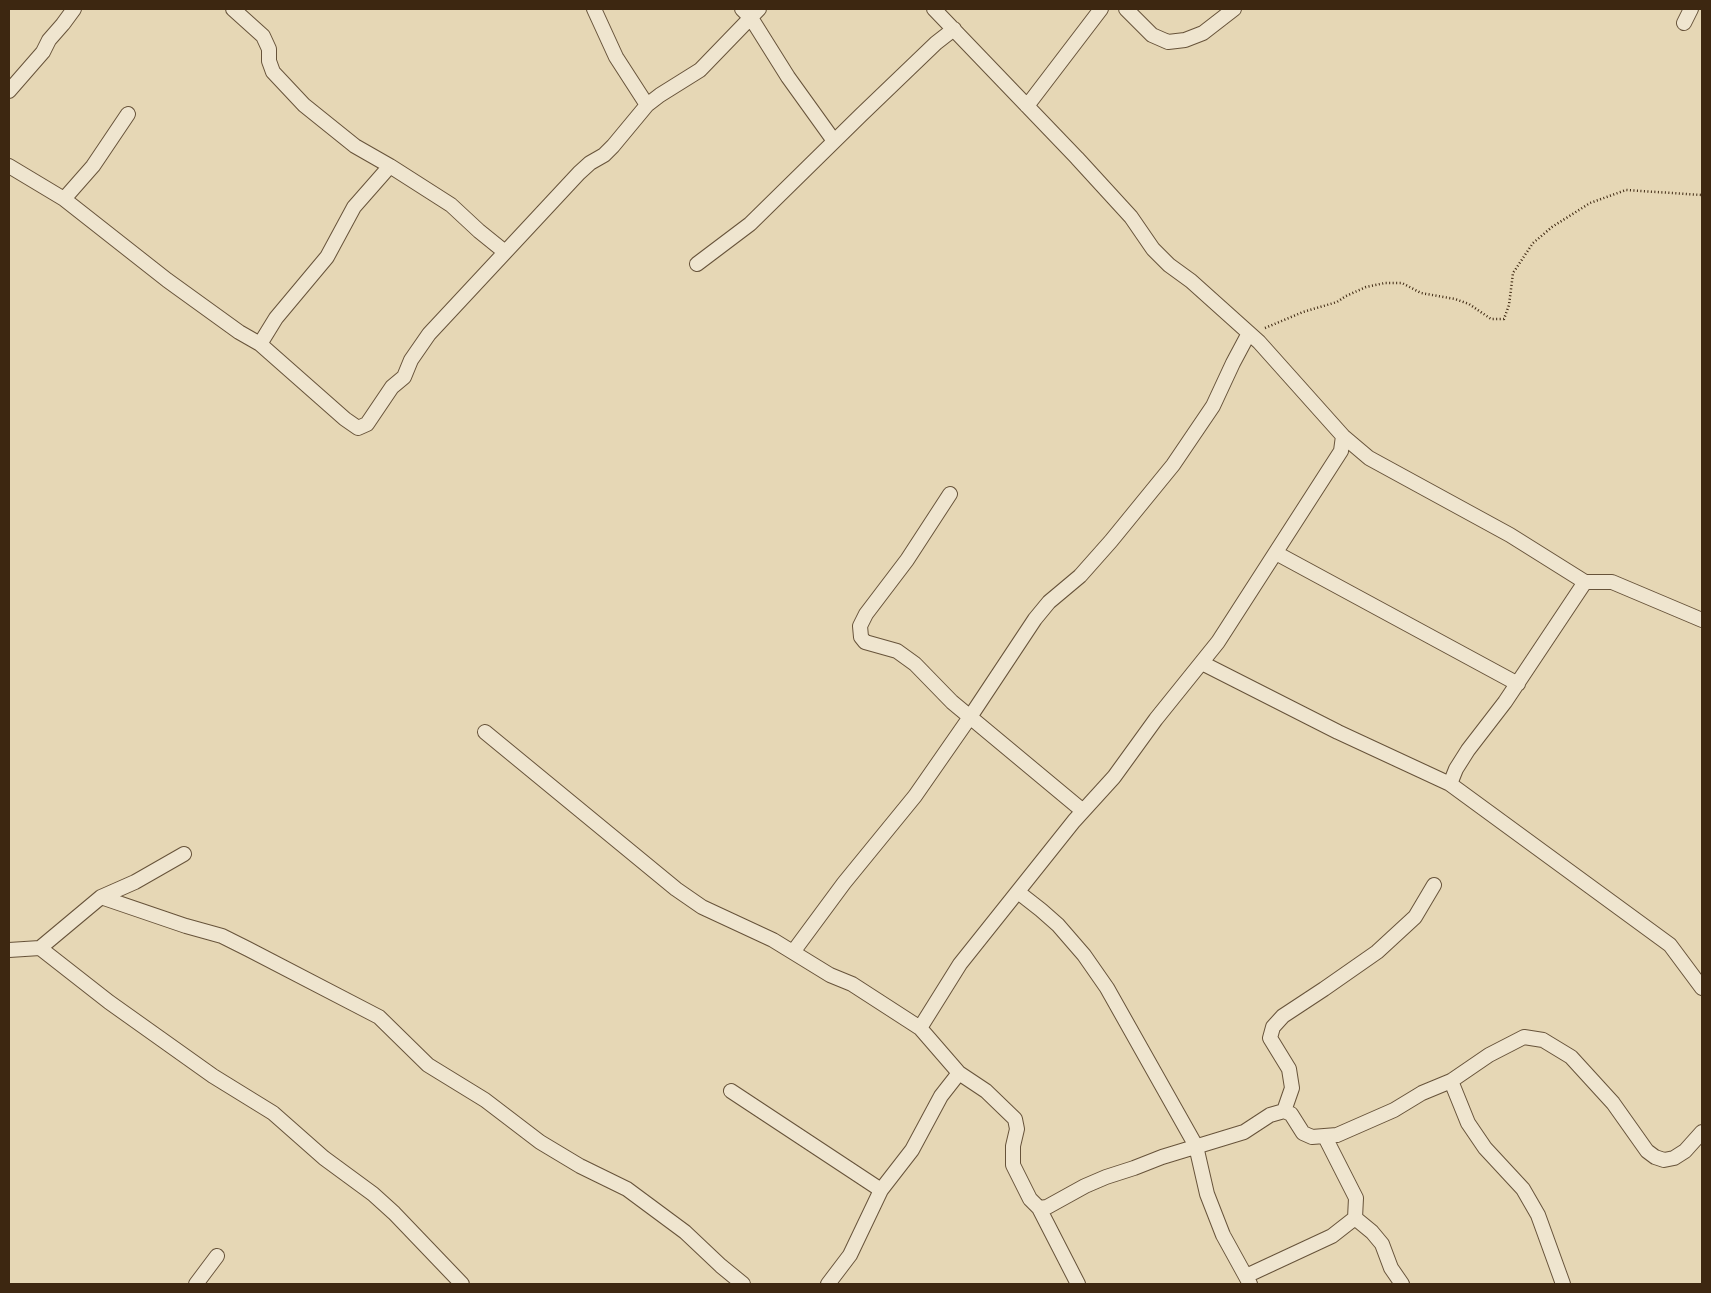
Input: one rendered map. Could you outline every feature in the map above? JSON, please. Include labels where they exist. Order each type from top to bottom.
[{"type":"street","points":[[9,90],[43,52],[49,40],[64,24],[74,9]]},
{"type":"street","points":[[233,9],[263,36],[269,49],[269,61],[273,72],[304,105],[355,146],[451,205],[478,231],[505,252]]},
{"type":"street","points":[[594,9],[616,57],[647,105]]},
{"type":"street","points":[[934,9],[1131,217],[1153,249],[1168,265],[1191,281],[1249,333],[1286,371],[1343,436],[1369,458],[1510,535],[1585,582],[1612,582],[1702,620]]},
{"type":"street","points":[[1027,106],[1101,9]]},
{"type":"street","points":[[1126,9],[1152,35],[1168,42],[1185,40],[1203,33],[1234,9]]},
{"type":"street","points":[[1684,23],[1691,9]]},
{"type":"street","points":[[9,166],[64,199],[167,280],[239,332],[260,344],[345,419],[358,428],[367,424],[392,387],[404,377],[411,360],[428,334],[505,252],[580,173],[613,146],[647,105],[700,70],[751,12],[788,77],[834,141]]},
{"type":"street","points":[[697,264],[750,224],[936,43],[954,29]]},
{"type":"street","points":[[64,199],[93,166],[128,114]]},
{"type":"street","points":[[260,344],[276,318],[326,257],[354,207],[390,166]]},
{"type":"street","points":[[792,952],[844,883],[915,796],[1044,608],[1080,576],[1173,465],[1213,406],[1249,333]]},
{"type":"street","points":[[920,1028],[960,964],[1083,811],[1114,777],[1156,719],[1218,642],[1341,451],[1343,436]]},
{"type":"street","points":[[950,494],[907,560],[866,614],[860,626],[861,637],[865,642],[897,651],[915,664],[952,702],[1083,811]]},
{"type":"street","points":[[1276,553],[1518,684]]},
{"type":"street","points":[[1450,784],[1456,769],[1468,750],[1518,684],[1585,582]]},
{"type":"street","points":[[1202,662],[1338,732],[1450,784],[1670,945],[1702,988]]},
{"type":"street","points":[[485,732],[676,889],[702,907],[773,940],[830,975],[852,984],[920,1028],[959,1073],[986,1091],[1015,1119],[1018,1129],[1013,1146],[1013,1165],[1030,1199],[1039,1208],[1078,1284]]},
{"type":"street","points":[[9,950],[40,948],[101,897],[135,882],[184,854]]},
{"type":"street","points":[[1284,1111],[1292,1088],[1289,1069],[1270,1038],[1272,1027],[1283,1016],[1377,952],[1415,917],[1434,885]]},
{"type":"street","points":[[1018,892],[1058,925],[1088,961],[1107,988],[1196,1146],[1207,1194],[1223,1235],[1248,1280],[1332,1236],[1355,1218],[1356,1198],[1325,1137]]},
{"type":"street","points":[[101,897],[186,926],[222,936],[379,1017],[428,1065],[485,1100],[540,1142],[580,1166],[627,1189],[685,1232],[743,1284]]},
{"type":"street","points":[[40,948],[141,1025],[213,1076],[272,1113],[324,1158],[373,1194],[394,1213],[462,1284]]},
{"type":"street","points":[[1039,1208],[1047,1207],[1106,1177],[1196,1146],[1244,1132],[1270,1115],[1284,1111],[1291,1114],[1303,1133],[1312,1136],[1337,1136],[1394,1110],[1422,1092],[1451,1081],[1489,1055],[1524,1038],[1543,1040],[1571,1057],[1613,1103],[1647,1151],[1655,1157],[1664,1160],[1674,1158],[1685,1151],[1702,1132]]},
{"type":"street","points":[[828,1284],[850,1255],[881,1190],[912,1150],[941,1096],[959,1073]]},
{"type":"street","points":[[1451,1081],[1468,1123],[1485,1148],[1523,1189],[1538,1215],[1563,1284]]},
{"type":"street","points":[[731,1091],[881,1190]]},
{"type":"street","points":[[1355,1218],[1372,1232],[1382,1244],[1391,1268],[1402,1284]]},
{"type":"street","points":[[196,1284],[218,1256]]},
{"type":"path","points":[[1249,333],[1264,329],[1303,312],[1337,302],[1366,287],[1385,283],[1402,284],[1421,293],[1455,299],[1469,304],[1491,319],[1504,319],[1509,305],[1513,273],[1533,243],[1590,203],[1626,190],[1702,195]]}]
